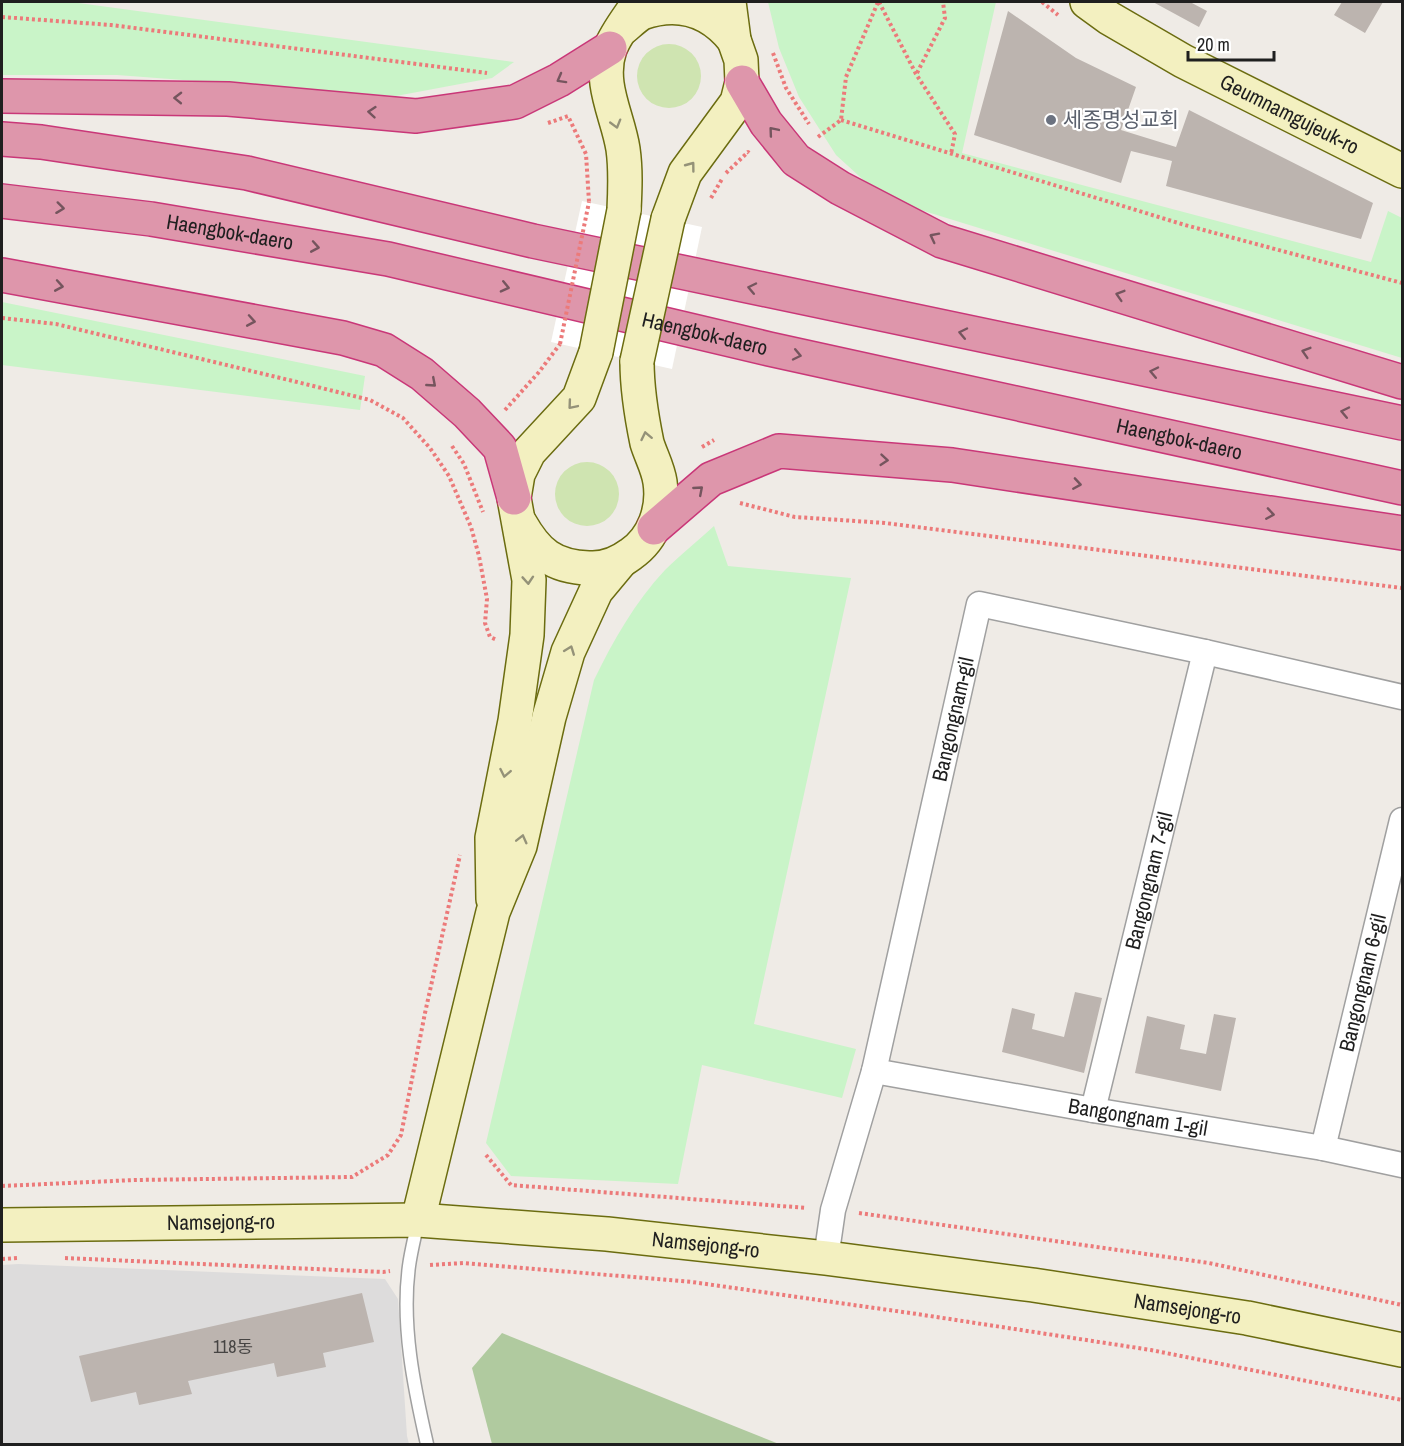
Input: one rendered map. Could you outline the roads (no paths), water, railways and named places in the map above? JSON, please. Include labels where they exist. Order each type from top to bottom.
[{"type":"highway","points":[[2,96],[228,99],[416,116],[515,102],[559,80],[624,26]]},
{"type":"highway","points":[[742,82],[766,123],[796,159],[840,188],[942,241],[1402,382]]},
{"type":"highway","points":[[2,139],[41,142],[248,173],[532,241],[1402,423]]},
{"type":"highway","name":"Haengbok-daero","points":[[2,201],[151,219],[388,259],[769,349],[1402,488]]},
{"type":"highway","points":[[2,275],[343,338],[384,350],[422,374],[467,413],[500,448],[517,510]]},
{"type":"highway","points":[[654,528],[711,479],[779,451],[952,465],[1402,533]]},
{"type":"street","points":[[418,1220],[493,912],[520,846],[549,717],[568,652],[596,591],[621,561],[640,548],[654,528],[661,505],[660,481],[648,445],[637,395],[637,361],[668,219],[685,173],[737,102],[742,82],[741,60],[734,40],[729,2]]},
{"type":"street","name":"Geumnamgujeuk-ro","points":[[1087,2],[1109,18],[1183,61],[1402,171]]},
{"type":"street","points":[[493,912],[492,838],[515,721],[527,635],[529,580],[517,510],[518,474],[529,452],[579,398],[596,352],[624,210],[626,171],[623,147],[611,104],[606,71],[624,26],[641,14],[661,6],[682,5],[703,11],[721,23],[734,40]]},
{"type":"street","points":[[517,510],[532,543],[550,559],[573,567],[597,568],[621,561]]},
{"type":"street","name":"Bangongnam-gil","points":[[826,1258],[833,1210],[874,1071],[979,604],[1205,652],[1402,698]]},
{"type":"street","name":"Bangongnam 7-gil","points":[[1093,1110],[1205,652]]},
{"type":"street","name":"Bangongnam 6-gil","points":[[1323,1148],[1402,820]]},
{"type":"street","name":"Bangongnam 1-gil","points":[[874,1071],[1323,1148],[1402,1165]]},
{"type":"street","name":"Namsejong-ro","points":[[2,1225],[418,1220],[607,1234],[826,1258],[1021,1283],[1236,1316],[1402,1350]]},
{"type":"lane","points":[[418,1220],[409,1267],[409,1334],[415,1392],[427,1444]]},
{"type":"place","name":"세종명성교회","points":[[1051,120]]}]
